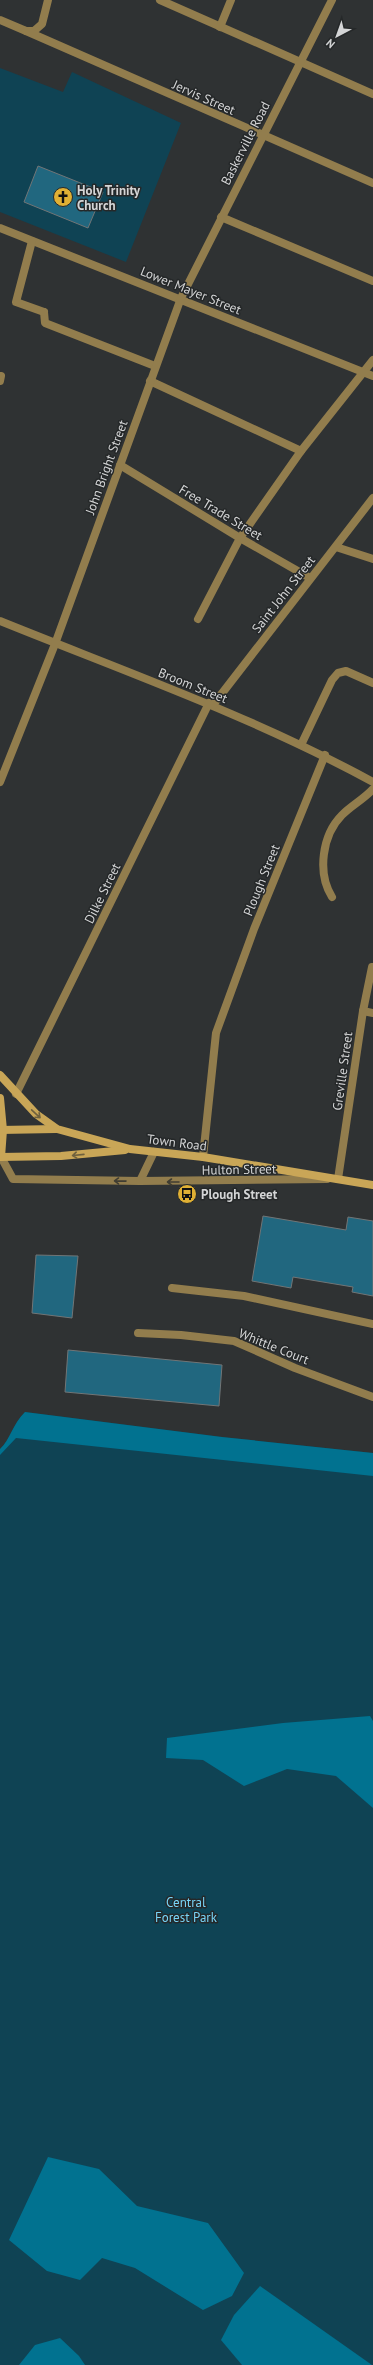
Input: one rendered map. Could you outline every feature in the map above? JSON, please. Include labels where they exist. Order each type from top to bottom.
[{"type":"main road","name":"Town Road","points":[[0,1075],[16,1094],[43,1121],[57,1129],[130,1149],[203,1157],[373,1185]]},
{"type":"main road","points":[[0,1098],[2,1130],[0,1157],[61,1156],[130,1149]]},
{"type":"main road","points":[[2,1130],[57,1129]]},
{"type":"street","points":[[30,31],[42,24],[48,0]]},
{"type":"street","points":[[160,0],[373,94]]},
{"type":"street","points":[[220,27],[231,0]]},
{"type":"street","name":"Baskerville Road","points":[[181,298],[332,0]]},
{"type":"street","name":"Jervis Street","points":[[0,20],[30,31],[61,47],[262,136],[373,183]]},
{"type":"street","points":[[221,217],[373,281]]},
{"type":"street","name":"Lower Mayer Street","points":[[0,228],[181,298],[373,376]]},
{"type":"street","points":[[32,241],[16,302],[44,312],[45,323],[156,363]]},
{"type":"street","name":"John Bright Street","points":[[0,782],[55,644],[156,363],[181,298]]},
{"type":"street","points":[[198,619],[240,538],[301,451],[373,360]]},
{"type":"street","points":[[150,381],[301,451]]},
{"type":"street","name":"Free Trade Street","points":[[120,465],[240,538],[310,578]]},
{"type":"street","name":"Saint John Street","points":[[211,704],[336,547],[373,498]]},
{"type":"street","points":[[336,547],[373,559]]},
{"type":"street","name":"Broom Street","points":[[0,621],[55,644],[211,704],[325,755],[373,782]]},
{"type":"street","points":[[301,745],[332,680],[338,673],[346,671],[373,683]]},
{"type":"street","name":"Dilke Street","points":[[16,1094],[211,704]]},
{"type":"street","name":"Plough Street","points":[[203,1157],[216,1032],[254,929],[325,755]]},
{"type":"street","points":[[332,897],[325,886],[323,874],[324,855],[332,831],[341,815],[373,789]]},
{"type":"street","name":"Greville Street","points":[[338,1179],[363,1011],[372,967]]},
{"type":"street","points":[[363,1011],[373,1013]]},
{"type":"street","points":[[140,1181],[154,1152]]},
{"type":"street","name":"Hulton Street","points":[[0,1157],[13,1179],[140,1181],[338,1179]]},
{"type":"street","points":[[172,1288],[244,1296],[373,1324]]},
{"type":"street","name":"Whittle Court","points":[[138,1333],[181,1335],[234,1341],[295,1368],[373,1397]]},
{"type":"green space","points":[[0,68],[63,92],[72,72],[181,123],[126,262],[0,212]]},
{"type":"green space","name":"Central Forest Park","points":[[25,1412],[222,1437],[373,1453],[373,2365],[0,2365],[0,1449]]},
{"type":"shaded area","points":[[25,1412],[222,1437],[373,1453],[373,1476],[16,1438],[0,1455],[0,1449],[17,1421]]},
{"type":"shaded area","points":[[370,1716],[373,1721],[373,1808],[336,1776],[287,1769],[244,1786],[203,1760],[166,1758],[167,1738],[283,1723]]},
{"type":"shaded area","points":[[48,2157],[99,2169],[137,2206],[208,2223],[244,2273],[232,2296],[203,2310],[135,2268],[102,2258],[80,2280],[47,2271],[9,2240]]},
{"type":"shaded area","points":[[260,2286],[372,2365],[242,2365],[221,2340],[234,2315]]},
{"type":"shaded area","points":[[60,2338],[79,2356],[85,2365],[19,2365],[35,2345]]},
{"type":"building","name":"Holy Trinity Church","points":[[38,166],[103,192],[88,228],[24,202]]},
{"type":"building","points":[[263,1216],[346,1230],[348,1217],[373,1221],[373,1296],[352,1292],[353,1287],[293,1277],[291,1288],[252,1281]]},
{"type":"building","points":[[36,1255],[78,1256],[72,1318],[32,1313]]},
{"type":"building","points":[[68,1350],[222,1365],[219,1406],[65,1392]]},
{"type":"place","name":"Holy Trinity Church","points":[[63,197]]},
{"type":"place","name":"Plough Street","points":[[187,1194]]}]
